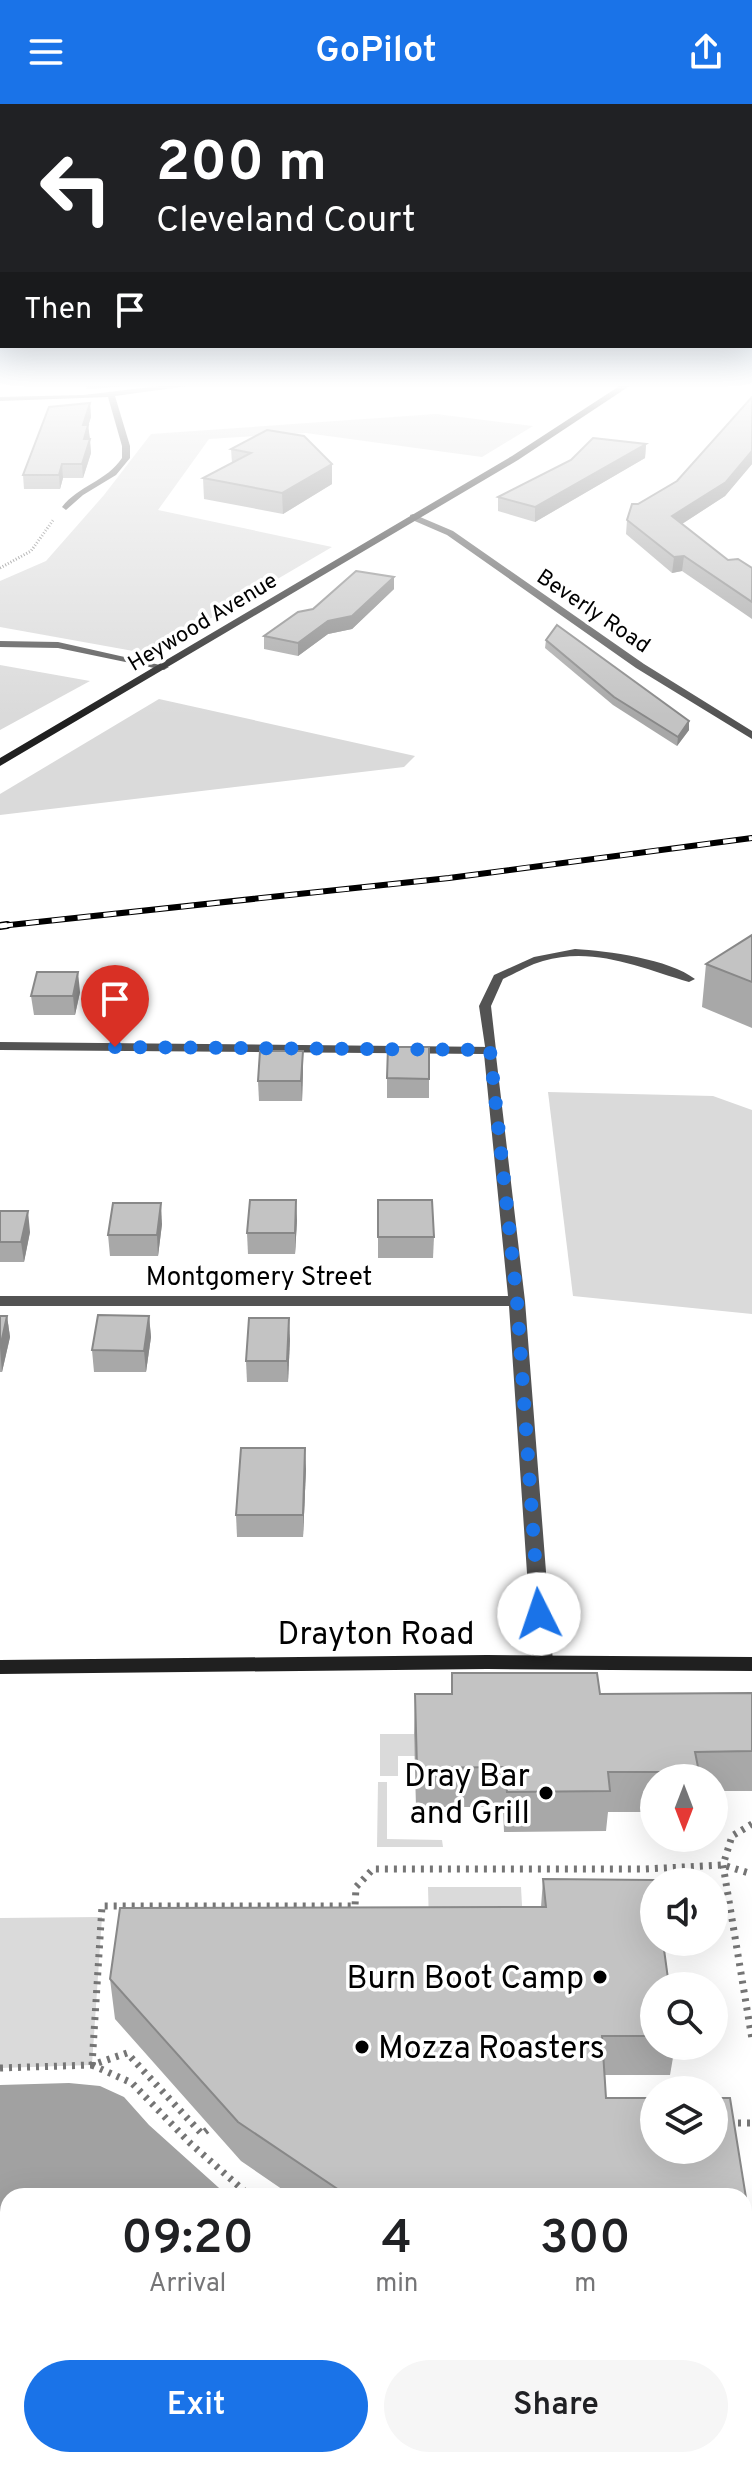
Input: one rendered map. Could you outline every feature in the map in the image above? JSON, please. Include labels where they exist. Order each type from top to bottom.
[{"type":"street","points":[[66,507],[73,495]]},
{"type":"street","name":"Heywood Avenue","points":[[0,763],[450,495]]},
{"type":"street","name":"Beverly Road","points":[[413,517],[450,533],[640,666],[752,736]]},
{"type":"street","points":[[0,644],[58,645],[164,667]]},
{"type":"street","points":[[0,1046],[490,1050],[517,1301],[543,1662]]},
{"type":"street","name":"Montgomery Street","points":[[0,1301],[517,1301]]},
{"type":"street","name":"Drayton Road","points":[[0,1667],[543,1662],[752,1664]]},
{"type":"lane","points":[[490,1050],[485,1006],[498,977],[541,958],[590,953],[646,961],[689,979]]},
{"type":"path","points":[[0,568],[31,551],[50,523],[66,507]]},
{"type":"path","points":[[752,1824],[732,1836],[723,1865],[752,2039]]},
{"type":"path","points":[[92,2065],[102,1906],[355,1906],[356,1887],[373,1869],[723,1865],[752,1874]]},
{"type":"path","points":[[0,2068],[92,2065],[127,2053],[202,2134],[211,2127]]},
{"type":"path","points":[[92,2065],[132,2083],[190,2143],[241,2188]]},
{"type":"path","points":[[728,2123],[752,2123]]},
{"type":"shaded area","points":[[104,495],[169,495],[158,510],[332,547],[150,654],[0,627],[0,581],[46,561]]},
{"type":"shaded area","points":[[0,665],[90,681],[0,730]]},
{"type":"shaded area","points":[[159,699],[415,756],[404,767],[0,815],[0,794]]},
{"type":"shaded area","points":[[548,1092],[713,1096],[752,1110],[752,1314],[573,1296]]},
{"type":"shaded area","points":[[380,1734],[414,1734],[415,1756],[398,1756],[398,1776],[380,1776]]},
{"type":"shaded area","points":[[378,1782],[387,1782],[387,1839],[442,1840],[443,1847],[377,1847]]},
{"type":"shaded area","points":[[428,1887],[521,1887],[523,1924],[429,1924]]},
{"type":"shaded area","points":[[102,1917],[92,2065],[0,2068],[0,1918]]},
{"type":"shaded area","points":[[69,2083],[100,2086],[124,2097],[149,2125],[219,2188],[0,2188],[0,2085]]},
{"type":"building","points":[[501,495],[556,495],[535,507],[498,497]]},
{"type":"building","points":[[653,495],[705,495],[672,516],[728,560],[738,559],[752,568],[752,602],[684,556],[674,557],[627,520],[632,504]]},
{"type":"building","points":[[356,571],[394,577],[352,616],[328,621],[298,643],[264,636],[298,612],[313,609]]},
{"type":"building","points":[[557,625],[689,721],[678,737],[614,697],[546,640]]},
{"type":"building","points":[[752,935],[752,982],[706,964]]},
{"type":"building","points":[[37,972],[78,972],[73,996],[31,996]]},
{"type":"building","points":[[388,1047],[429,1047],[429,1079],[387,1078]]},
{"type":"building","points":[[260,1051],[303,1051],[301,1081],[258,1081]]},
{"type":"building","points":[[250,1200],[296,1200],[295,1233],[247,1233]]},
{"type":"building","points":[[378,1200],[432,1200],[434,1237],[378,1237]]},
{"type":"building","points":[[113,1203],[161,1203],[157,1235],[108,1235]]},
{"type":"building","points":[[0,1211],[28,1211],[21,1242],[0,1242]]},
{"type":"building","points":[[98,1315],[149,1316],[144,1351],[92,1350]]},
{"type":"building","points":[[0,1316],[7,1316],[0,1348]]},
{"type":"building","points":[[249,1318],[289,1318],[287,1361],[246,1361]]},
{"type":"building","points":[[241,1448],[305,1448],[303,1515],[236,1515]]},
{"type":"building","points":[[452,1673],[597,1673],[600,1694],[752,1693],[752,1751],[695,1752],[697,1764],[640,1764],[640,1772],[608,1772],[610,1791],[507,1792],[505,1767],[417,1768],[415,1694],[452,1694]]},
{"type":"building","points":[[543,1879],[640,1880],[640,1956],[665,1956],[667,1972],[640,1972],[640,2036],[602,2036],[606,2098],[640,2098],[640,2164],[728,2164],[730,2098],[744,2188],[336,2188],[238,2122],[110,1979],[120,1908],[546,1907]]},
{"type":"railway","points":[[7,925],[0,926],[449,878],[752,838]]},
{"type":"place","name":"Dray Bar and Grill","points":[[546,1793]]},
{"type":"place","name":"Burn Boot Camp","points":[[600,1977]]},
{"type":"place","name":"Mozza Roasters","points":[[362,2047]]},
{"type":"route","points":[[115,1047],[490,1050],[517,1301],[539,1614]]}]
